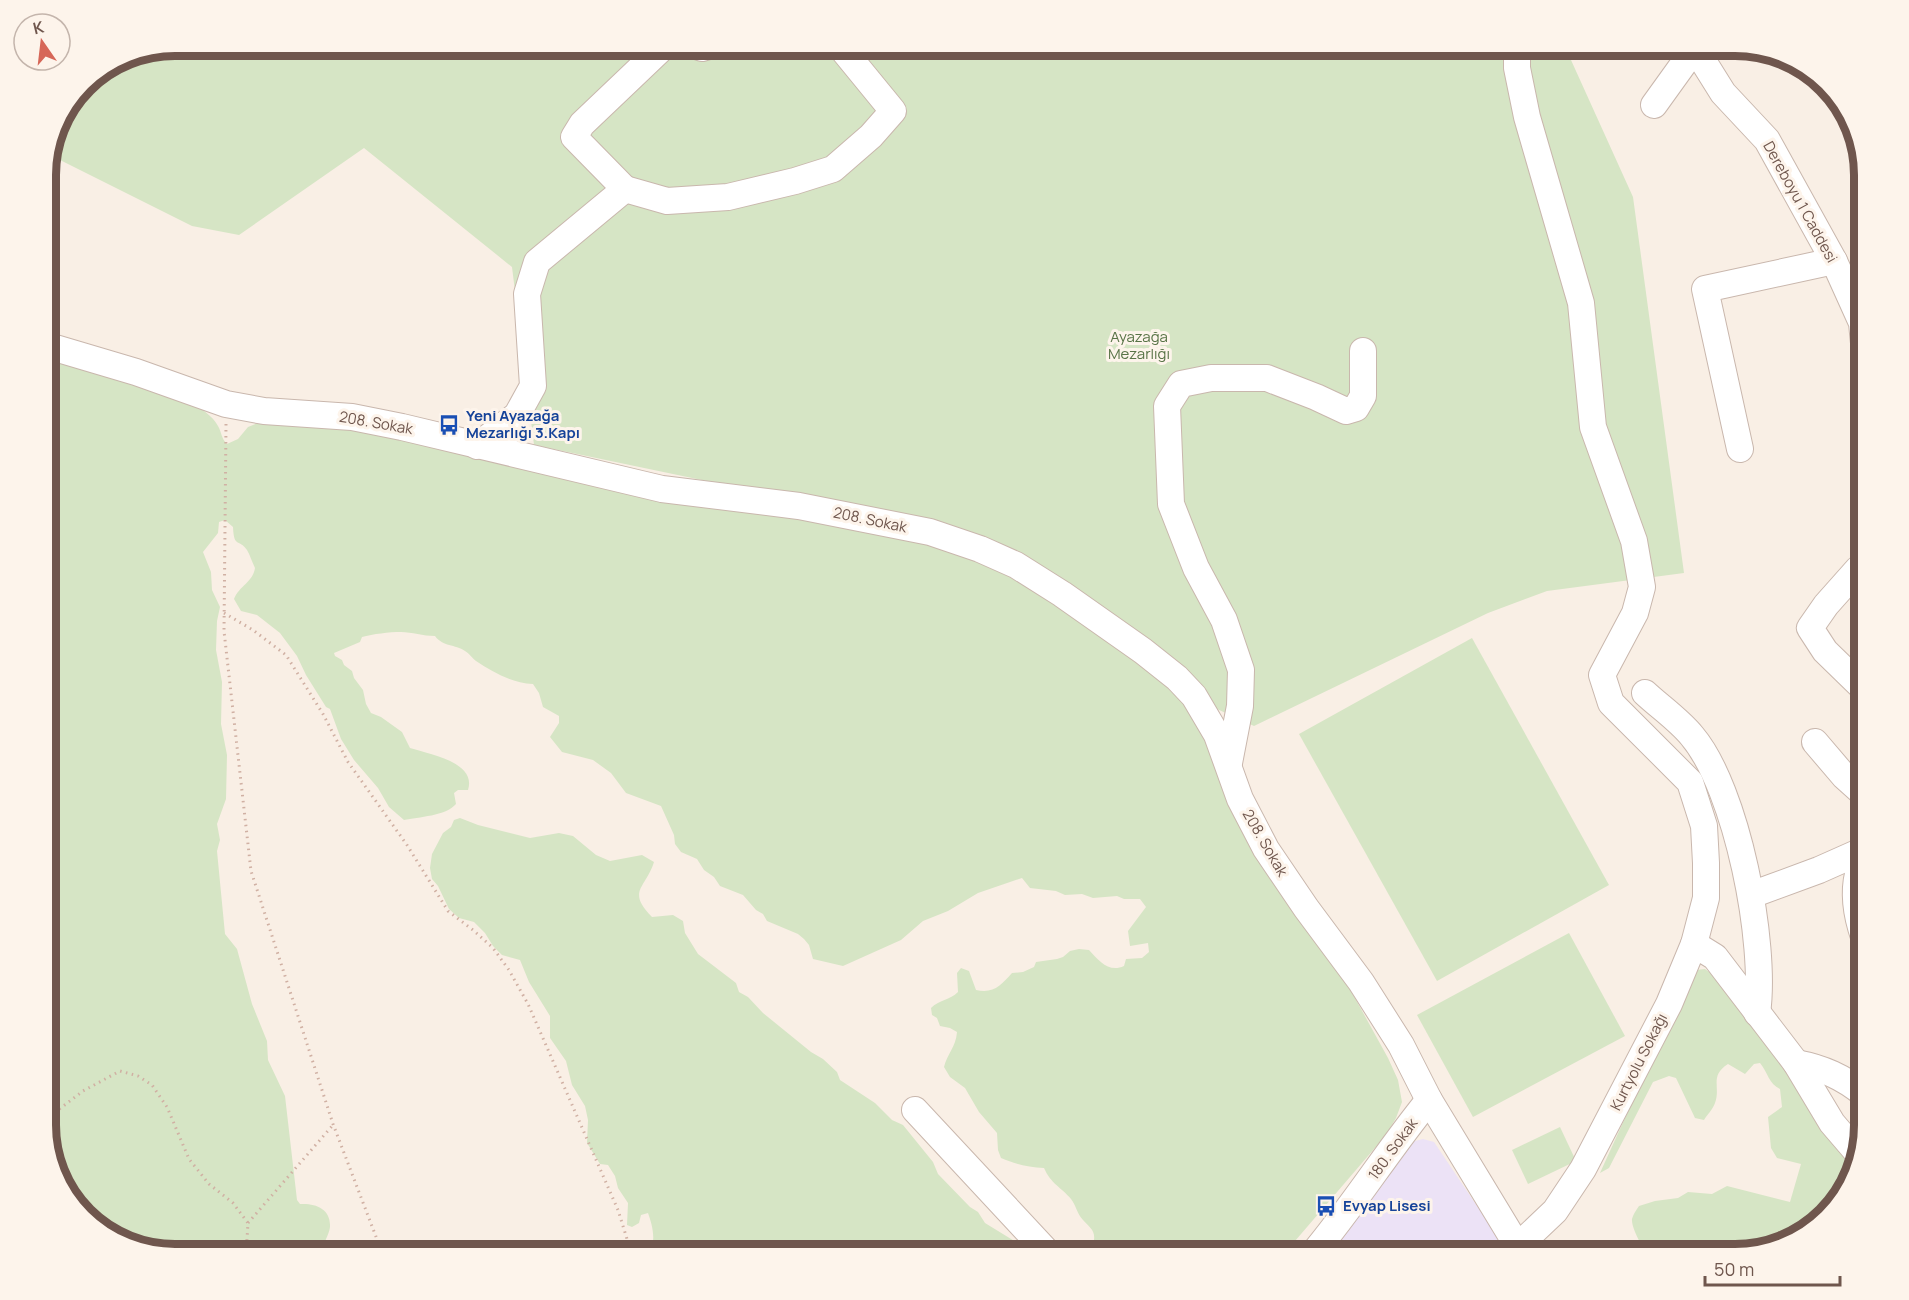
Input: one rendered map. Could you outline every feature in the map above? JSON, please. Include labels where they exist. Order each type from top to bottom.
[{"type":"street","points":[[653,56],[582,124],[574,137],[625,189],[668,201],[728,197],[833,169],[871,136],[892,111],[848,56]]},
{"type":"street","name":"Kurtyolu Sokağı","points":[[1517,56],[1517,68],[1527,117],[1581,303],[1593,427],[1634,542],[1642,586],[1635,613],[1602,675],[1611,703],[1690,782],[1704,826],[1706,863],[1706,898],[1695,944],[1669,1004],[1583,1169],[1555,1211],[1526,1244]]},
{"type":"street","points":[[1654,105],[1688,56]]},
{"type":"street","name":"Dereboyu 1 Caddesi","points":[[1700,56],[1723,93],[1767,140],[1834,261],[1854,305]]},
{"type":"street","points":[[477,446],[517,415],[533,386],[527,294],[537,262],[625,189]]},
{"type":"street","points":[[1740,449],[1705,290],[1834,261]]},
{"type":"street","name":"208. Sokak","points":[[56,348],[136,372],[226,404],[264,411],[352,417],[662,489],[824,510],[930,532],[980,549],[1016,566],[1062,594],[1143,651],[1177,678],[1194,696],[1217,735],[1244,808],[1266,849],[1361,982],[1401,1045],[1429,1100],[1516,1244]]},
{"type":"street","points":[[1228,763],[1240,706],[1240,670],[1224,620],[1196,568],[1171,504],[1167,406],[1181,384],[1211,378],[1267,378],[1346,411],[1356,408],[1363,396],[1363,351]]},
{"type":"street","points":[[1854,574],[1826,605],[1810,628],[1826,651],[1854,678]]},
{"type":"street","points":[[1645,693],[1692,736],[1706,758],[1728,811],[1751,895],[1760,969],[1757,1012]]},
{"type":"street","points":[[1815,742],[1854,785]]},
{"type":"street","points":[[1751,895],[1854,855]]},
{"type":"street","points":[[1695,944],[1715,957],[1796,1063],[1832,1123],[1851,1146]]},
{"type":"street","points":[[1796,1063],[1820,1068],[1840,1076],[1854,1086]]},
{"type":"street","name":"180. Sokak","points":[[1321,1244],[1342,1220],[1403,1132],[1429,1100]]},
{"type":"street","points":[[915,1110],[1040,1244]]},
{"type":"path","points":[[226,404],[224,613],[250,871],[333,1124],[379,1244]]},
{"type":"path","points":[[224,613],[253,630],[286,655],[323,714],[348,762],[407,845],[434,892],[448,911],[493,948],[509,970],[528,1004],[618,1210],[629,1244]]},
{"type":"path","points":[[56,1112],[83,1091],[120,1071],[138,1076],[152,1085],[167,1107],[189,1159],[209,1184],[233,1203],[248,1223]]},
{"type":"path","points":[[247,1244],[248,1223],[333,1124]]},
{"type":"shaded area","points":[[1423,1139],[1434,1142],[1503,1244],[1332,1244],[1411,1142]]},
{"type":"green space","name":"Ayazağa Mezarlığı","points":[[167,56],[1571,56],[1633,197],[1684,573],[1547,591],[1488,613],[1254,726],[1217,709],[1121,620],[994,541],[534,445],[512,267],[364,148],[239,235],[192,226],[57,159],[65,129],[76,108],[96,85],[115,71],[144,60]]},
{"type":"green space","points":[[56,359],[191,402],[213,419],[227,444],[238,439],[248,427],[263,421],[309,423],[403,435],[476,458],[660,499],[770,514],[929,543],[977,559],[1010,574],[1140,658],[1187,701],[1298,916],[1350,989],[1388,1058],[1398,1080],[1402,1102],[1386,1135],[1292,1244],[1093,1244],[1092,1230],[1081,1218],[1071,1199],[1053,1182],[1044,1168],[1022,1165],[1001,1158],[997,1133],[979,1112],[965,1088],[950,1077],[944,1067],[957,1032],[940,1026],[937,1018],[932,1015],[931,1008],[958,992],[957,973],[961,968],[969,971],[976,990],[988,991],[1001,985],[1012,973],[1023,972],[1034,967],[1036,962],[1057,959],[1070,951],[1079,949],[1089,950],[1105,965],[1114,968],[1124,966],[1126,959],[1142,958],[1149,952],[1148,943],[1130,946],[1128,931],[1146,907],[1140,899],[1124,899],[1117,896],[1093,898],[1082,894],[1065,895],[1056,891],[1030,888],[1022,878],[978,893],[948,911],[923,921],[901,940],[843,966],[813,959],[809,945],[798,934],[767,921],[763,914],[756,910],[743,895],[720,886],[714,877],[704,870],[697,859],[681,852],[675,844],[674,835],[661,806],[626,793],[611,773],[593,760],[562,752],[550,737],[559,723],[559,716],[543,707],[539,693],[533,684],[517,682],[503,676],[476,661],[465,651],[445,644],[435,636],[396,632],[362,637],[360,642],[334,653],[335,656],[352,671],[363,690],[371,713],[381,717],[402,732],[410,748],[459,766],[469,780],[468,790],[458,790],[454,793],[456,804],[451,808],[439,814],[404,820],[389,807],[378,788],[354,760],[341,739],[330,709],[326,707],[297,656],[280,633],[257,615],[241,611],[234,599],[252,577],[255,568],[247,550],[236,541],[233,527],[225,520],[219,522],[218,533],[203,552],[211,572],[212,590],[220,607],[216,650],[222,682],[221,724],[227,755],[226,799],[217,824],[220,840],[217,851],[225,934],[237,949],[252,1004],[267,1041],[268,1060],[285,1096],[297,1200],[300,1204],[317,1206],[325,1212],[330,1221],[324,1244],[167,1244],[136,1238],[108,1224],[85,1204],[71,1185],[60,1156],[56,1133]]},
{"type":"green space","points":[[1472,638],[1609,885],[1437,981],[1299,734]]},
{"type":"green space","points":[[460,818],[530,838],[559,833],[573,836],[596,855],[610,861],[642,855],[654,862],[639,895],[644,908],[652,917],[673,915],[683,921],[685,933],[698,954],[736,983],[739,992],[748,997],[763,1013],[823,1059],[837,1072],[840,1080],[875,1103],[892,1120],[903,1125],[933,1162],[938,1174],[970,1207],[978,1212],[985,1223],[1019,1244],[653,1244],[648,1213],[641,1215],[639,1223],[632,1227],[627,1225],[628,1203],[618,1188],[615,1176],[608,1165],[600,1164],[587,1143],[588,1120],[585,1106],[572,1085],[566,1061],[550,1038],[550,1016],[529,982],[520,960],[502,955],[474,922],[459,918],[449,909],[432,879],[430,868],[432,854],[443,833],[451,827],[454,820]]},
{"type":"green space","points":[[1569,933],[1625,1036],[1473,1117],[1417,1015]]},
{"type":"green space","points":[[1705,969],[1712,974],[1850,1154],[1841,1178],[1824,1204],[1813,1215],[1787,1232],[1758,1242],[1742,1244],[1641,1244],[1632,1223],[1639,1206],[1678,1198],[1688,1192],[1712,1194],[1727,1186],[1790,1202],[1801,1164],[1777,1158],[1771,1148],[1768,1117],[1782,1107],[1780,1089],[1771,1081],[1760,1063],[1754,1064],[1745,1074],[1728,1064],[1722,1068],[1717,1077],[1717,1097],[1704,1120],[1695,1118],[1676,1078],[1669,1076],[1653,1082],[1609,1168],[1600,1173],[1690,975],[1696,970]]},
{"type":"green space","points":[[1560,1127],[1576,1161],[1528,1184],[1512,1150]]},
{"type":"place","name":"Yeni Ayazağa Mezarlığı 3.Kapı","points":[[449,425]]},
{"type":"place","name":"Evyap Lisesi","points":[[1326,1206]]}]
